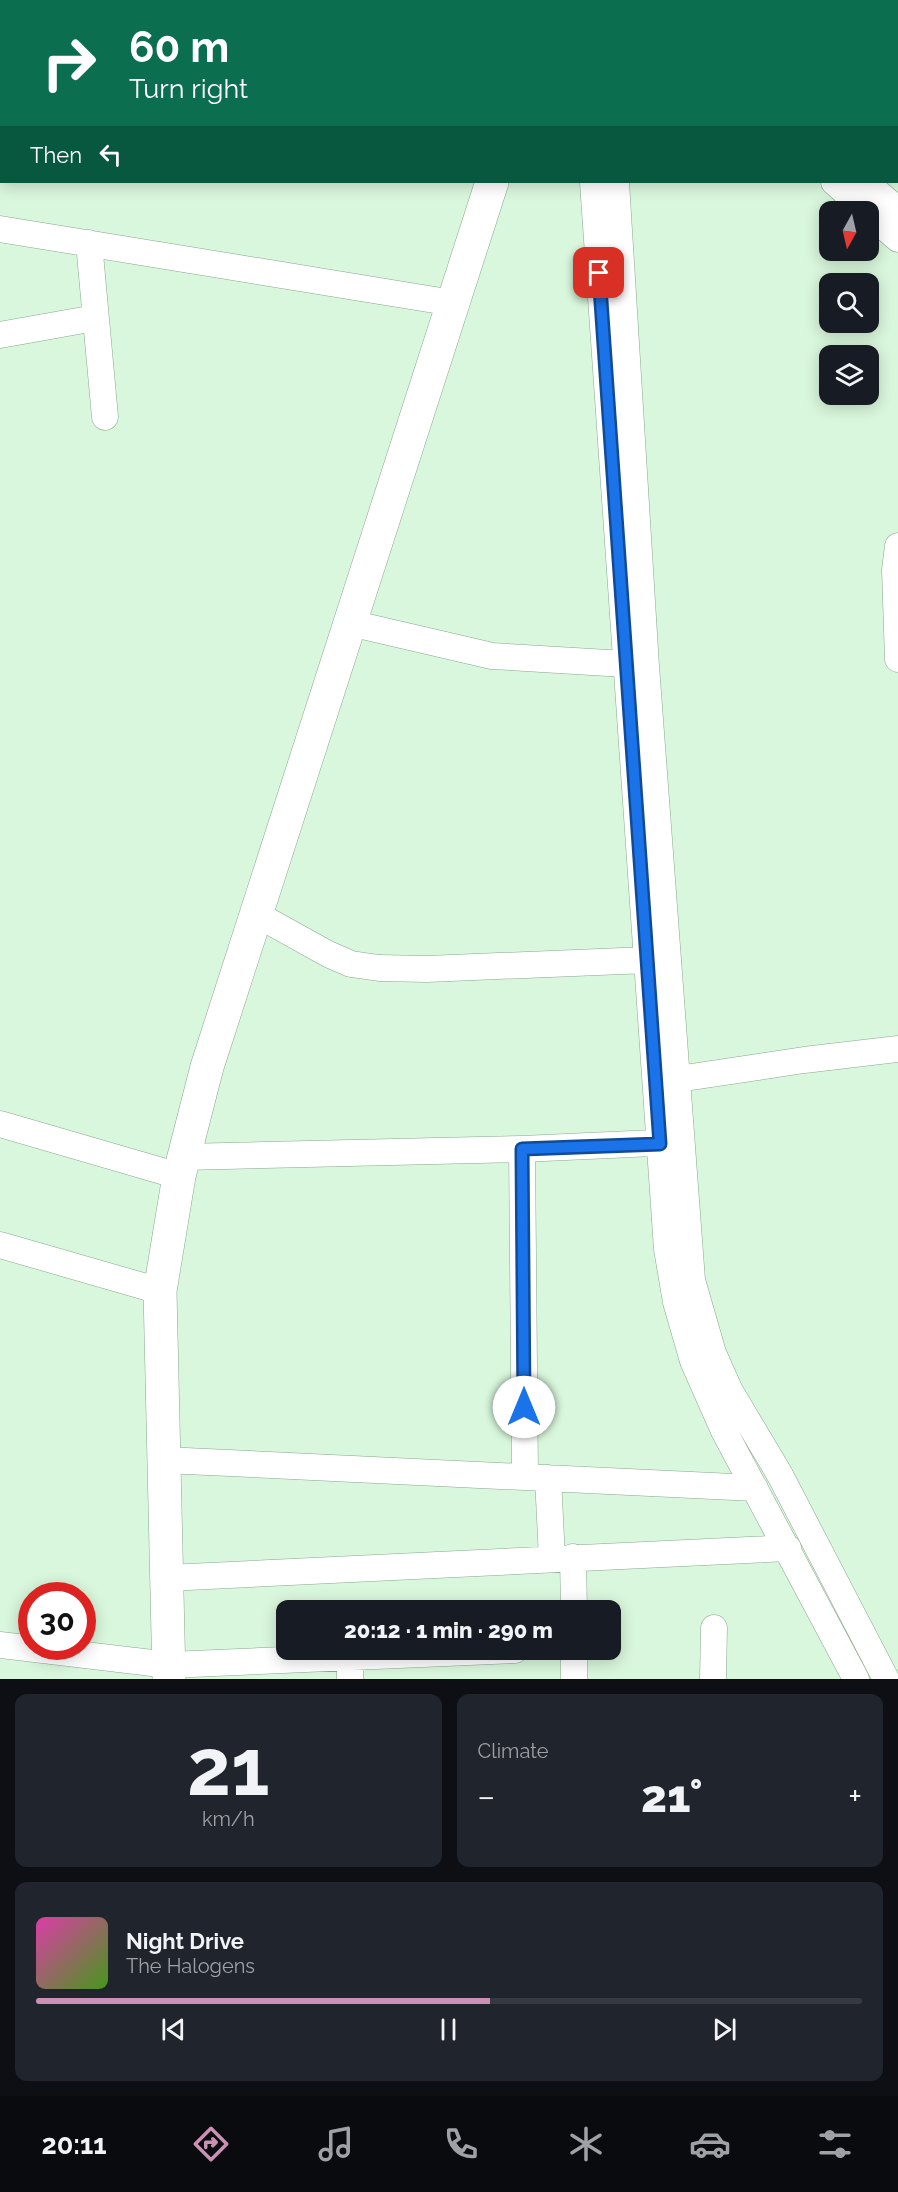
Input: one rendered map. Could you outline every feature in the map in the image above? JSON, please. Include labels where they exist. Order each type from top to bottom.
[{"type":"main road","points":[[169,1672],[160,1291],[181,1166],[207,1067],[492,183]]},
{"type":"street","points":[[593,183],[647,960],[665,1081]]},
{"type":"street","points":[[616,183],[665,1081],[670,1142],[692,1280],[713,1353],[730,1391],[780,1475],[886,1679]]},
{"type":"street","points":[[835,183],[856,201]]},
{"type":"street","points":[[866,183],[898,210]]},
{"type":"street","points":[[879,222],[898,239]]},
{"type":"street","points":[[0,229],[453,303]]},
{"type":"street","points":[[89,243],[105,417]]},
{"type":"street","points":[[0,334],[95,318]]},
{"type":"street","points":[[898,546],[895,570],[898,659]]},
{"type":"street","points":[[350,623],[492,656],[625,664]]},
{"type":"street","points":[[256,914],[328,954],[351,964],[379,968],[427,969],[647,960]]},
{"type":"street","points":[[665,1081],[804,1059],[898,1049]]},
{"type":"street","points":[[0,1124],[181,1166],[670,1142]]},
{"type":"street","points":[[670,1142],[667,1249],[676,1302],[693,1360],[724,1431],[856,1679]]},
{"type":"street","points":[[522,1149],[537,1478],[562,1557],[572,1600]]},
{"type":"street","points":[[0,1245],[160,1291]]},
{"type":"street","points":[[164,1460],[755,1488]]},
{"type":"street","points":[[166,1578],[562,1557],[788,1548]]},
{"type":"street","points":[[713,1679],[714,1628]]},
{"type":"street","points":[[0,1645],[169,1672],[350,1668],[423,1660]]},
{"type":"street","points":[[574,1660],[574,1679]]},
{"type":"route","points":[[524,1407],[522,1149],[660,1144],[599,273]]}]
